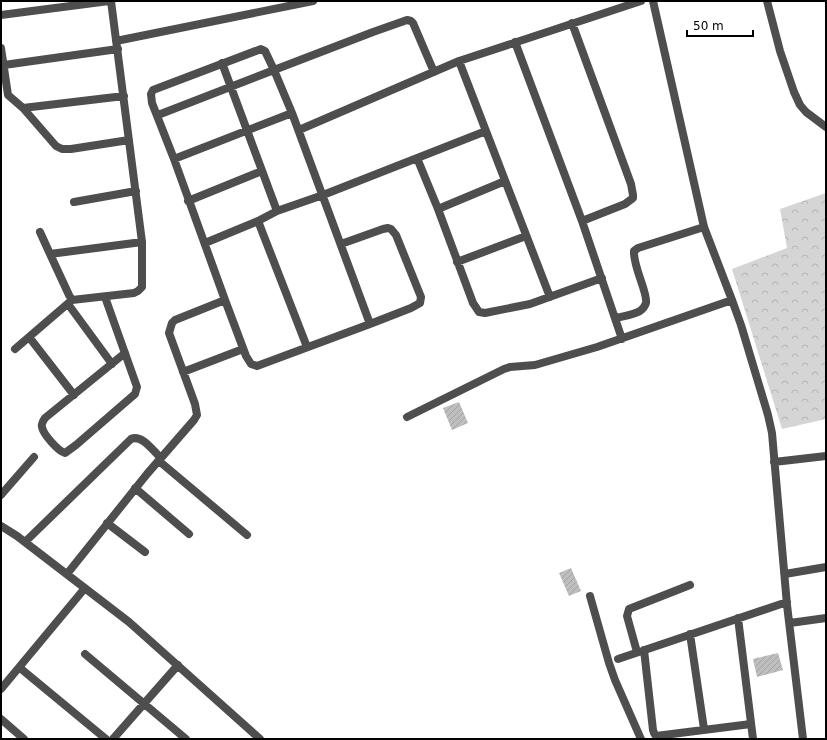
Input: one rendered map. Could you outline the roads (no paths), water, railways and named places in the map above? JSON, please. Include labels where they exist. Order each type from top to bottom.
[{"type":"street","points":[[1,15],[110,1],[124,96],[142,242],[141,289],[134,293],[70,302],[15,349]]},
{"type":"street","points":[[4,64],[117,45],[313,1]]},
{"type":"street","points":[[299,130],[459,61],[641,1]]},
{"type":"street","points":[[653,1],[704,228],[732,300],[768,415],[772,433],[787,602],[803,739]]},
{"type":"street","points":[[767,1],[780,51],[800,105],[806,112],[826,126]]},
{"type":"street","points":[[158,115],[372,32],[407,20],[413,23],[434,72]]},
{"type":"street","points":[[572,23],[631,184],[633,195],[633,198],[625,204],[582,222]]},
{"type":"street","points":[[515,42],[582,222],[622,338]]},
{"type":"street","points":[[1,48],[8,95]]},
{"type":"street","points":[[341,244],[382,229],[391,229],[396,235],[421,297],[420,303],[370,324],[257,366],[251,364],[243,349],[158,115],[152,103],[150,94],[152,90],[222,63],[261,50],[265,51],[299,130],[370,324]]},
{"type":"street","points":[[459,61],[550,297]]},
{"type":"street","points":[[222,63],[277,211]]},
{"type":"street","points":[[1,88],[23,108],[50,141],[62,149],[129,140]]},
{"type":"street","points":[[23,108],[124,96]]},
{"type":"street","points":[[174,159],[292,114]]},
{"type":"street","points":[[204,243],[258,221],[277,211],[323,195],[486,131]]},
{"type":"street","points":[[417,158],[438,209],[473,303],[479,312],[511,308],[550,297],[602,278]]},
{"type":"street","points":[[188,201],[262,171]]},
{"type":"street","points":[[438,209],[505,181]]},
{"type":"street","points":[[74,202],[136,191]]},
{"type":"street","points":[[258,221],[307,347]]},
{"type":"street","points":[[616,318],[639,311],[646,303],[646,297],[636,268],[634,251],[638,248],[704,228]]},
{"type":"street","points":[[40,232],[69,295],[70,302],[112,364]]},
{"type":"street","points":[[457,262],[526,236]]},
{"type":"street","points":[[50,254],[142,242]]},
{"type":"street","points":[[105,297],[125,353],[137,388],[135,394],[76,445],[65,452],[62,452],[54,445],[42,429],[42,423],[45,418],[125,353]]},
{"type":"street","points":[[67,574],[135,488],[197,415],[195,404],[169,333],[172,323],[225,300]]},
{"type":"street","points":[[407,417],[504,369],[510,367],[535,365],[622,338],[732,300]]},
{"type":"street","points":[[29,337],[74,395]]},
{"type":"street","points":[[183,372],[243,349]]},
{"type":"street","points":[[25,542],[131,439],[134,438],[140,438],[160,459],[247,535]]},
{"type":"street","points":[[774,462],[826,456]]},
{"type":"street","points":[[1,495],[34,457]]},
{"type":"street","points":[[135,488],[189,534]]},
{"type":"street","points":[[108,523],[145,552]]},
{"type":"street","points":[[1,526],[25,542],[129,622],[260,739]]},
{"type":"street","points":[[785,574],[826,567]]},
{"type":"street","points":[[690,586],[629,609],[627,612],[627,616],[640,651],[654,733],[656,736],[660,736],[751,724]]},
{"type":"street","points":[[1,690],[85,588]]},
{"type":"street","points":[[590,596],[615,680],[642,739]]},
{"type":"street","points":[[618,659],[787,602]]},
{"type":"street","points":[[738,618],[753,739]]},
{"type":"street","points":[[790,623],[826,618]]},
{"type":"street","points":[[690,634],[704,729]]},
{"type":"street","points":[[85,654],[186,739]]},
{"type":"street","points":[[113,739],[178,665]]},
{"type":"street","points":[[20,668],[106,739]]},
{"type":"street","points":[[1,719],[24,739]]}]
